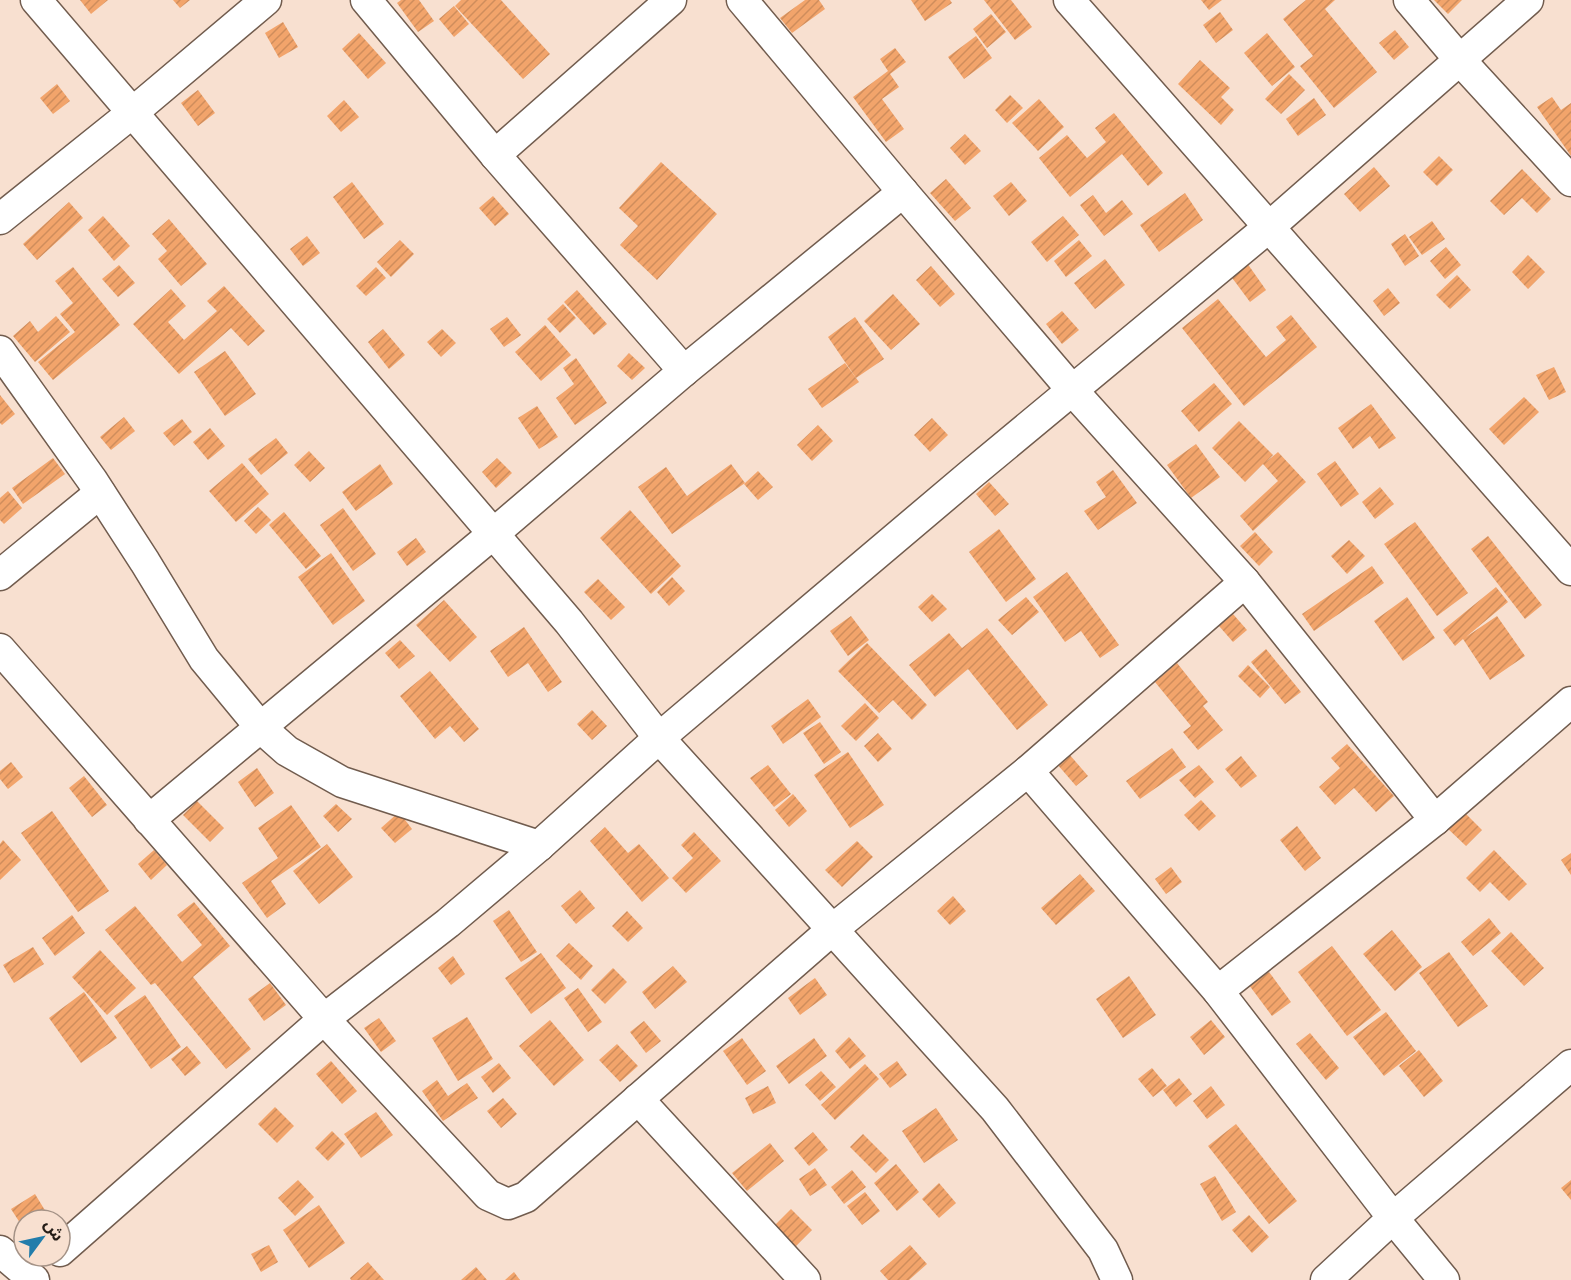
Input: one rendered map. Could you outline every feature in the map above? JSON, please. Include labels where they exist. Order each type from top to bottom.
[{"type":"street","points":[[36,0],[569,622],[659,738],[995,1109],[1102,1250],[1116,1280]]},
{"type":"street","points":[[0,219],[132,113],[266,0]]},
{"type":"street","points":[[366,0],[495,155],[684,372]]},
{"type":"street","points":[[495,155],[671,0]]},
{"type":"street","points":[[742,0],[1073,391],[1245,582],[1435,820]]},
{"type":"street","points":[[1070,0],[1571,570]]},
{"type":"street","points":[[1409,0],[1459,59],[1571,180]]},
{"type":"street","points":[[72,1240],[324,1019],[448,922],[539,846],[659,738],[1269,227],[1528,0]]},
{"type":"street","points":[[150,820],[684,372],[903,192]]},
{"type":"street","points":[[0,351],[100,493],[204,658],[261,728],[288,751],[342,782],[539,846]]},
{"type":"street","points":[[0,575],[100,493]]},
{"type":"street","points":[[0,649],[324,1019],[488,1196],[508,1204],[526,1197],[833,929],[1028,771],[1245,582]]},
{"type":"street","points":[[1218,991],[1435,820],[1571,702]]},
{"type":"street","points":[[1028,771],[1218,991],[1393,1218],[1444,1280]]},
{"type":"street","points":[[1326,1280],[1393,1218],[1571,1065]]},
{"type":"street","points":[[639,1099],[805,1280]]},
{"type":"street","points":[[0,1251],[30,1279],[41,1268]]},
{"type":"building","points":[[80,0],[108,0],[91,14]]},
{"type":"building","points":[[173,0],[190,0],[180,8]]},
{"type":"building","points":[[401,0],[419,0],[434,21],[418,32],[397,3]]},
{"type":"building","points":[[461,0],[501,0],[550,54],[523,79],[455,6]]},
{"type":"building","points":[[805,0],[819,0],[825,9],[792,33],[780,18]]},
{"type":"building","points":[[911,0],[950,0],[952,3],[925,21]]},
{"type":"building","points":[[984,0],[1011,0],[1032,27],[1015,40]]},
{"type":"building","points":[[1201,0],[1222,0],[1209,10]]},
{"type":"building","points":[[1306,0],[1335,0],[1325,9],[1377,72],[1334,108],[1300,66],[1313,56],[1283,19]]},
{"type":"building","points":[[1434,0],[1462,0],[1448,14]]},
{"type":"building","points":[[454,6],[469,24],[454,37],[439,19]]},
{"type":"building","points":[[1220,12],[1233,30],[1216,43],[1203,25]]},
{"type":"building","points":[[991,14],[1006,32],[987,48],[973,29]]},
{"type":"building","points":[[283,22],[298,47],[279,58],[265,33]]},
{"type":"building","points":[[1395,30],[1409,47],[1394,60],[1379,43]]},
{"type":"building","points":[[359,33],[386,63],[368,79],[342,49]]},
{"type":"building","points":[[1267,33],[1295,67],[1272,86],[1244,53]]},
{"type":"building","points":[[976,36],[992,58],[964,79],[948,57]]},
{"type":"building","points":[[895,48],[906,62],[890,74],[899,87],[882,99],[904,129],[886,142],[853,97],[888,71],[880,59]]},
{"type":"building","points":[[1200,60],[1230,88],[1221,97],[1234,110],[1221,125],[1178,84]]},
{"type":"building","points":[[1289,74],[1305,90],[1281,114],[1265,99]]},
{"type":"building","points":[[57,84],[70,101],[53,114],[40,98]]},
{"type":"building","points":[[198,90],[215,113],[198,126],[181,103]]},
{"type":"building","points":[[1010,95],[1023,108],[1007,123],[995,110]]},
{"type":"building","points":[[1552,97],[1561,110],[1571,103],[1571,156],[1537,107]]},
{"type":"building","points":[[1314,98],[1326,115],[1298,136],[1286,119]]},
{"type":"building","points":[[1039,99],[1064,127],[1038,151],[1012,123]]},
{"type":"building","points":[[344,100],[359,117],[341,132],[327,116]]},
{"type":"building","points":[[1114,113],[1163,173],[1148,186],[1122,154],[1070,197],[1039,158],[1067,135],[1087,158],[1106,142],[1095,128]]},
{"type":"building","points":[[965,134],[981,151],[965,165],[950,148]]},
{"type":"building","points":[[1439,156],[1453,170],[1437,186],[1423,172]]},
{"type":"building","points":[[661,162],[717,214],[657,280],[620,245],[638,226],[619,208]]},
{"type":"building","points":[[1374,167],[1390,186],[1360,212],[1344,194]]},
{"type":"building","points":[[1522,169],[1551,199],[1537,213],[1522,198],[1504,215],[1490,201]]},
{"type":"building","points":[[946,179],[971,208],[955,221],[930,193]]},
{"type":"building","points":[[352,182],[384,224],[364,239],[333,197]]},
{"type":"building","points":[[1011,182],[1027,201],[1009,216],[993,196]]},
{"type":"building","points":[[1185,193],[1203,220],[1159,252],[1140,225]]},
{"type":"building","points":[[1093,195],[1106,213],[1122,200],[1133,214],[1104,236],[1080,205]]},
{"type":"building","points":[[493,196],[509,214],[495,226],[479,208]]},
{"type":"building","points":[[69,202],[83,218],[37,260],[23,244]]},
{"type":"building","points":[[103,216],[130,246],[114,261],[88,230]]},
{"type":"building","points":[[1063,216],[1079,235],[1047,262],[1031,242]]},
{"type":"building","points":[[169,219],[207,264],[181,286],[158,259],[167,251],[152,234]]},
{"type":"building","points":[[1432,221],[1445,239],[1422,255],[1409,237]]},
{"type":"building","points":[[1405,234],[1419,256],[1405,266],[1391,244]]},
{"type":"building","points":[[307,236],[320,253],[303,266],[290,249]]},
{"type":"building","points":[[400,240],[414,254],[391,277],[377,262]]},
{"type":"building","points":[[1079,240],[1092,256],[1066,277],[1054,261]]},
{"type":"building","points":[[1446,247],[1461,265],[1445,279],[1430,261]]},
{"type":"building","points":[[1528,255],[1545,272],[1528,289],[1512,272]]},
{"type":"building","points":[[1105,259],[1125,285],[1095,309],[1074,283]]},
{"type":"building","points":[[1247,263],[1266,290],[1250,302],[1230,275]]},
{"type":"building","points":[[119,265],[135,283],[118,297],[102,279]]},
{"type":"building","points":[[931,266],[955,294],[940,307],[916,280]]},
{"type":"building","points":[[73,267],[120,325],[53,380],[38,362],[75,332],[60,314],[73,303],[55,281]]},
{"type":"building","points":[[376,267],[386,278],[366,296],[356,286]]},
{"type":"building","points":[[1457,275],[1471,290],[1450,309],[1436,295]]},
{"type":"building","points":[[224,286],[265,331],[248,346],[231,328],[179,374],[133,324],[171,289],[186,306],[168,322],[184,340],[217,311],[207,301]]},
{"type":"building","points":[[1388,288],[1400,303],[1384,316],[1373,301]]},
{"type":"building","points":[[577,290],[607,324],[594,335],[564,302]]},
{"type":"building","points":[[893,294],[920,324],[891,350],[864,321]]},
{"type":"building","points":[[1218,299],[1266,357],[1286,340],[1276,327],[1291,315],[1317,347],[1244,406],[1182,328]]},
{"type":"building","points":[[563,304],[576,318],[560,333],[547,319]]},
{"type":"building","points":[[1062,311],[1079,330],[1062,344],[1046,324]]},
{"type":"building","points":[[56,316],[70,332],[35,362],[13,336],[30,321],[38,332]]},
{"type":"building","points":[[507,317],[521,335],[504,347],[490,329]]},
{"type":"building","points":[[855,317],[884,359],[856,378],[828,337]]},
{"type":"building","points":[[545,325],[571,355],[541,381],[515,352]]},
{"type":"building","points":[[383,329],[405,355],[389,369],[368,342]]},
{"type":"building","points":[[442,329],[456,343],[441,357],[427,342]]},
{"type":"building","points":[[225,351],[256,394],[225,416],[194,372]]},
{"type":"building","points":[[629,353],[645,368],[632,380],[617,366]]},
{"type":"building","points":[[576,358],[607,403],[575,425],[556,398],[574,384],[563,368]]},
{"type":"building","points":[[845,363],[859,382],[822,408],[808,389]]},
{"type":"building","points":[[1554,367],[1566,392],[1549,400],[1536,375]]},
{"type":"building","points":[[1214,383],[1232,404],[1199,432],[1181,411]]},
{"type":"building","points":[[0,395],[15,414],[2,425],[0,423]]},
{"type":"building","points":[[1524,397],[1539,412],[1504,445],[1489,429]]},
{"type":"building","points":[[1371,404],[1396,438],[1379,449],[1370,436],[1353,449],[1338,428]]},
{"type":"building","points":[[537,406],[558,437],[539,449],[518,418]]},
{"type":"building","points":[[124,417],[135,431],[111,450],[100,437]]},
{"type":"building","points":[[932,418],[948,435],[930,452],[914,435]]},
{"type":"building","points":[[182,419],[192,432],[174,446],[163,433]]},
{"type":"building","points":[[1239,421],[1273,455],[1266,462],[1278,452],[1306,482],[1253,531],[1240,516],[1278,481],[1263,464],[1245,482],[1212,448]]},
{"type":"building","points":[[818,425],[833,441],[812,461],[797,445]]},
{"type":"building","points":[[210,428],[225,446],[208,460],[193,442]]},
{"type":"building","points":[[276,438],[288,453],[261,475],[248,459]]},
{"type":"building","points":[[1196,444],[1220,477],[1191,498],[1167,465]]},
{"type":"building","points":[[309,451],[325,468],[310,482],[294,465]]},
{"type":"building","points":[[53,458],[65,474],[23,504],[12,488]]},
{"type":"building","points":[[497,458],[512,473],[496,488],[482,472]]},
{"type":"building","points":[[1335,461],[1359,494],[1341,507],[1317,474]]},
{"type":"building","points":[[242,463],[269,494],[236,522],[209,491]]},
{"type":"building","points":[[380,464],[393,484],[356,511],[342,492]]},
{"type":"building","points":[[731,464],[745,483],[672,534],[638,487],[666,467],[687,496]]},
{"type":"building","points":[[1113,470],[1137,503],[1098,530],[1084,511],[1106,497],[1096,482]]},
{"type":"building","points":[[758,471],[773,487],[758,500],[744,484]]},
{"type":"building","points":[[989,482],[1009,504],[995,516],[976,494]]},
{"type":"building","points":[[1380,487],[1394,504],[1375,519],[1362,502]]},
{"type":"building","points":[[8,491],[22,508],[4,524],[0,520],[0,498]]},
{"type":"building","points":[[258,507],[271,520],[256,534],[244,521]]},
{"type":"building","points":[[343,508],[376,554],[353,571],[320,525]]},
{"type":"building","points":[[630,510],[681,566],[651,594],[600,538]]},
{"type":"building","points":[[284,512],[321,556],[306,569],[269,525]]},
{"type":"building","points":[[1415,522],[1468,593],[1437,616],[1384,544]]},
{"type":"building","points":[[999,529],[1036,579],[1006,602],[969,552]]},
{"type":"building","points":[[1255,532],[1273,552],[1259,566],[1240,546]]},
{"type":"building","points":[[1488,536],[1542,605],[1525,619],[1471,549]]},
{"type":"building","points":[[416,538],[426,552],[407,566],[397,552]]},
{"type":"building","points":[[1349,540],[1365,556],[1347,574],[1331,556]]},
{"type":"building","points":[[331,553],[365,601],[333,625],[298,577]]},
{"type":"building","points":[[1372,566],[1384,583],[1314,631],[1302,614]]},
{"type":"building","points":[[1067,572],[1119,645],[1100,658],[1081,631],[1065,642],[1033,597]]},
{"type":"building","points":[[672,577],[685,591],[669,606],[657,592]]},
{"type":"building","points":[[598,579],[625,607],[611,620],[584,592]]},
{"type":"building","points":[[1496,587],[1508,602],[1466,637],[1497,616],[1525,656],[1490,680],[1463,639],[1455,646],[1443,630]]},
{"type":"building","points":[[932,594],[947,609],[932,622],[918,607]]},
{"type":"building","points":[[1026,597],[1039,612],[1012,635],[998,620]]},
{"type":"building","points":[[1407,597],[1435,638],[1403,661],[1374,621]]},
{"type":"building","points":[[444,600],[477,637],[450,662],[416,625]]},
{"type":"building","points":[[1233,614],[1247,630],[1233,642],[1219,626]]},
{"type":"building","points":[[851,616],[869,640],[848,656],[830,631]]},
{"type":"building","points":[[524,627],[562,682],[548,692],[528,663],[508,677],[490,651]]},
{"type":"building","points":[[987,628],[1048,705],[1017,730],[968,669],[935,697],[909,665],[949,633],[962,648]]},
{"type":"building","points":[[400,640],[415,656],[399,669],[385,653]]},
{"type":"building","points":[[867,643],[927,705],[912,720],[893,700],[879,713],[838,671]]},
{"type":"building","points":[[1266,649],[1301,692],[1285,704],[1251,662]]},
{"type":"building","points":[[1177,663],[1208,702],[1203,706],[1223,730],[1198,750],[1183,732],[1191,726],[1155,682]]},
{"type":"building","points":[[1248,665],[1270,687],[1260,698],[1238,676]]},
{"type":"building","points":[[430,671],[479,729],[464,742],[450,726],[435,739],[400,696]]},
{"type":"building","points":[[808,699],[821,717],[783,744],[771,726]]},
{"type":"building","points":[[865,703],[879,718],[856,741],[841,726]]},
{"type":"building","points":[[592,710],[607,726],[592,740],[577,724]]},
{"type":"building","points":[[820,722],[841,752],[824,764],[803,733]]},
{"type":"building","points":[[878,733],[892,749],[878,762],[864,746]]},
{"type":"building","points":[[1347,744],[1394,796],[1376,812],[1354,788],[1335,805],[1319,787],[1340,768],[1331,758]]},
{"type":"building","points":[[1172,748],[1186,767],[1140,799],[1126,781]]},
{"type":"building","points":[[848,752],[884,805],[850,828],[814,775]]},
{"type":"building","points":[[1069,754],[1088,776],[1076,786],[1057,764]]},
{"type":"building","points":[[1241,756],[1257,776],[1241,788],[1225,769]]},
{"type":"building","points":[[11,762],[23,777],[8,789],[0,779],[0,771]]},
{"type":"building","points":[[768,765],[791,794],[774,807],[750,778]]},
{"type":"building","points":[[1199,765],[1214,782],[1195,798],[1179,780]]},
{"type":"building","points":[[257,768],[274,793],[255,807],[238,782]]},
{"type":"building","points":[[84,776],[107,805],[92,817],[69,788]]},
{"type":"building","points":[[793,794],[807,811],[789,827],[775,810]]},
{"type":"building","points":[[1201,800],[1216,816],[1199,831],[1184,815]]},
{"type":"building","points":[[197,801],[224,828],[210,842],[183,815]]},
{"type":"building","points":[[336,804],[352,819],[338,832],[323,816]]},
{"type":"building","points":[[291,805],[321,847],[271,881],[286,904],[267,918],[242,883],[278,858],[258,828]]},
{"type":"building","points":[[1461,809],[1482,830],[1466,846],[1445,826]]},
{"type":"building","points":[[52,811],[109,891],[78,912],[21,833]]},
{"type":"building","points":[[399,812],[412,829],[395,843],[381,828]]},
{"type":"building","points":[[1297,826],[1321,858],[1305,871],[1280,840]]},
{"type":"building","points":[[605,827],[628,853],[639,844],[669,878],[642,902],[590,841]]},
{"type":"building","points":[[694,832],[721,861],[686,893],[672,878],[693,858],[681,845]]},
{"type":"building","points":[[3,840],[21,860],[0,880],[0,844]]},
{"type":"building","points":[[857,841],[873,857],[842,887],[825,870]]},
{"type":"building","points":[[327,844],[353,877],[319,904],[293,871]]},
{"type":"building","points":[[154,850],[167,865],[151,880],[138,864]]},
{"type":"building","points":[[1494,850],[1527,884],[1509,901],[1490,882],[1480,892],[1466,878]]},
{"type":"building","points":[[1571,853],[1571,875],[1561,860]]},
{"type":"building","points":[[1171,867],[1182,882],[1166,894],[1155,879]]},
{"type":"building","points":[[1080,874],[1095,891],[1056,925],[1041,908]]},
{"type":"building","points":[[580,890],[595,908],[576,924],[561,906]]},
{"type":"building","points":[[953,896],[966,911],[950,925],[937,911]]},
{"type":"building","points":[[194,902],[230,946],[193,977],[251,1049],[226,1069],[155,983],[151,985],[105,930],[135,906],[182,962],[202,945],[177,915]]},
{"type":"building","points":[[509,910],[537,952],[521,962],[493,921]]},
{"type":"building","points":[[627,911],[643,928],[628,942],[612,926]]},
{"type":"building","points":[[72,915],[85,933],[55,956],[42,938]]},
{"type":"building","points":[[1489,918],[1501,933],[1473,956],[1461,942]]},
{"type":"building","points":[[1392,930],[1422,967],[1395,991],[1363,954]]},
{"type":"building","points":[[1511,932],[1544,968],[1524,986],[1491,951]]},
{"type":"building","points":[[569,943],[593,966],[581,980],[556,956]]},
{"type":"building","points":[[1332,946],[1381,1010],[1347,1036],[1298,972]]},
{"type":"building","points":[[33,947],[44,964],[14,983],[3,965]]},
{"type":"building","points":[[100,950],[136,988],[107,1015],[72,977]]},
{"type":"building","points":[[1449,952],[1488,1006],[1458,1027],[1419,973]]},
{"type":"building","points":[[541,953],[566,988],[531,1014],[505,978]]},
{"type":"building","points":[[453,956],[465,974],[451,985],[438,968]]},
{"type":"building","points":[[673,966],[687,982],[655,1009],[642,992]]},
{"type":"building","points":[[613,968],[627,982],[605,1004],[591,990]]},
{"type":"building","points":[[1269,972],[1291,1002],[1272,1016],[1249,985]]},
{"type":"building","points":[[1129,976],[1156,1015],[1123,1038],[1096,999]]},
{"type":"building","points":[[815,978],[827,995],[800,1015],[788,998]]},
{"type":"building","points":[[270,983],[286,1005],[264,1021],[248,999]]},
{"type":"building","points":[[578,988],[602,1022],[588,1032],[564,998]]},
{"type":"building","points":[[84,992],[117,1038],[81,1063],[49,1018]]},
{"type":"building","points":[[145,995],[181,1047],[151,1069],[114,1016]]},
{"type":"building","points":[[1386,1012],[1416,1051],[1384,1076],[1353,1037]]},
{"type":"building","points":[[467,1017],[493,1059],[458,1081],[432,1038]]},
{"type":"building","points":[[379,1018],[396,1041],[381,1052],[364,1028]]},
{"type":"building","points":[[550,1020],[584,1060],[554,1086],[519,1046]]},
{"type":"building","points":[[1211,1020],[1225,1037],[1204,1055],[1190,1037]]},
{"type":"building","points":[[644,1021],[661,1041],[646,1053],[630,1032]]},
{"type":"building","points":[[1310,1033],[1339,1068],[1326,1080],[1296,1044]]},
{"type":"building","points":[[849,1037],[866,1056],[850,1069],[835,1051]]},
{"type":"building","points":[[742,1038],[766,1071],[747,1085],[723,1051]]},
{"type":"building","points":[[814,1038],[827,1056],[789,1084],[776,1066]]},
{"type":"building","points":[[617,1044],[638,1066],[620,1082],[599,1060]]},
{"type":"building","points":[[187,1046],[201,1063],[185,1076],[171,1059]]},
{"type":"building","points":[[1419,1050],[1443,1081],[1424,1097],[1399,1066]]},
{"type":"building","points":[[331,1061],[357,1091],[342,1104],[316,1074]]},
{"type":"building","points":[[897,1061],[907,1075],[890,1088],[879,1074]]},
{"type":"building","points":[[499,1063],[511,1078],[493,1093],[481,1077]]},
{"type":"building","points":[[865,1064],[879,1079],[835,1120],[821,1105]]},
{"type":"building","points":[[1152,1068],[1167,1086],[1153,1097],[1138,1079]]},
{"type":"building","points":[[821,1071],[836,1087],[820,1101],[805,1085]]},
{"type":"building","points":[[1179,1078],[1192,1094],[1176,1107],[1163,1090]]},
{"type":"building","points":[[437,1080],[448,1096],[467,1083],[478,1098],[443,1121],[422,1091]]},
{"type":"building","points":[[768,1086],[776,1103],[753,1114],[745,1098]]},
{"type":"building","points":[[1211,1086],[1225,1105],[1207,1119],[1193,1101]]},
{"type":"building","points":[[503,1098],[517,1114],[501,1128],[487,1111]]},
{"type":"building","points":[[275,1107],[294,1126],[277,1143],[258,1124]]},
{"type":"building","points":[[936,1108],[958,1140],[924,1163],[902,1131]]},
{"type":"building","points":[[376,1112],[393,1135],[361,1158],[344,1134]]},
{"type":"building","points":[[1236,1124],[1297,1201],[1269,1224],[1208,1146]]},
{"type":"building","points":[[332,1131],[345,1144],[328,1161],[315,1148]]},
{"type":"building","points":[[813,1132],[828,1150],[809,1166],[794,1148]]},
{"type":"building","points":[[863,1134],[889,1160],[876,1173],[850,1147]]},
{"type":"building","points":[[770,1143],[784,1161],[747,1191],[732,1173]]},
{"type":"building","points":[[896,1164],[919,1192],[897,1211],[874,1183]]},
{"type":"building","points":[[815,1168],[827,1185],[810,1196],[799,1179]]},
{"type":"building","points":[[852,1170],[866,1187],[844,1204],[831,1187]]},
{"type":"building","points":[[1215,1176],[1236,1212],[1222,1221],[1200,1184]]},
{"type":"building","points":[[298,1180],[314,1197],[295,1216],[278,1198]]},
{"type":"building","points":[[1571,1180],[1571,1200],[1561,1188]]},
{"type":"building","points":[[939,1183],[956,1203],[939,1218],[922,1199]]},
{"type":"building","points":[[865,1192],[880,1211],[862,1225],[847,1206]]},
{"type":"building","points":[[35,1194],[44,1208],[13,1208]]},
{"type":"building","points":[[319,1205],[345,1243],[309,1268],[283,1230]]},
{"type":"building","points":[[791,1209],[812,1230],[795,1247],[774,1226]]},
{"type":"building","points":[[1249,1215],[1269,1237],[1252,1253],[1232,1230]]},
{"type":"building","points":[[269,1245],[278,1262],[261,1272],[251,1254]]},
{"type":"building","points":[[910,1245],[927,1264],[909,1280],[888,1280],[880,1271]]},
{"type":"building","points":[[368,1262],[384,1280],[351,1280],[350,1278]]},
{"type":"building","points":[[476,1267],[487,1280],[461,1280]]},
{"type":"building","points":[[514,1272],[520,1280],[505,1280]]}]
